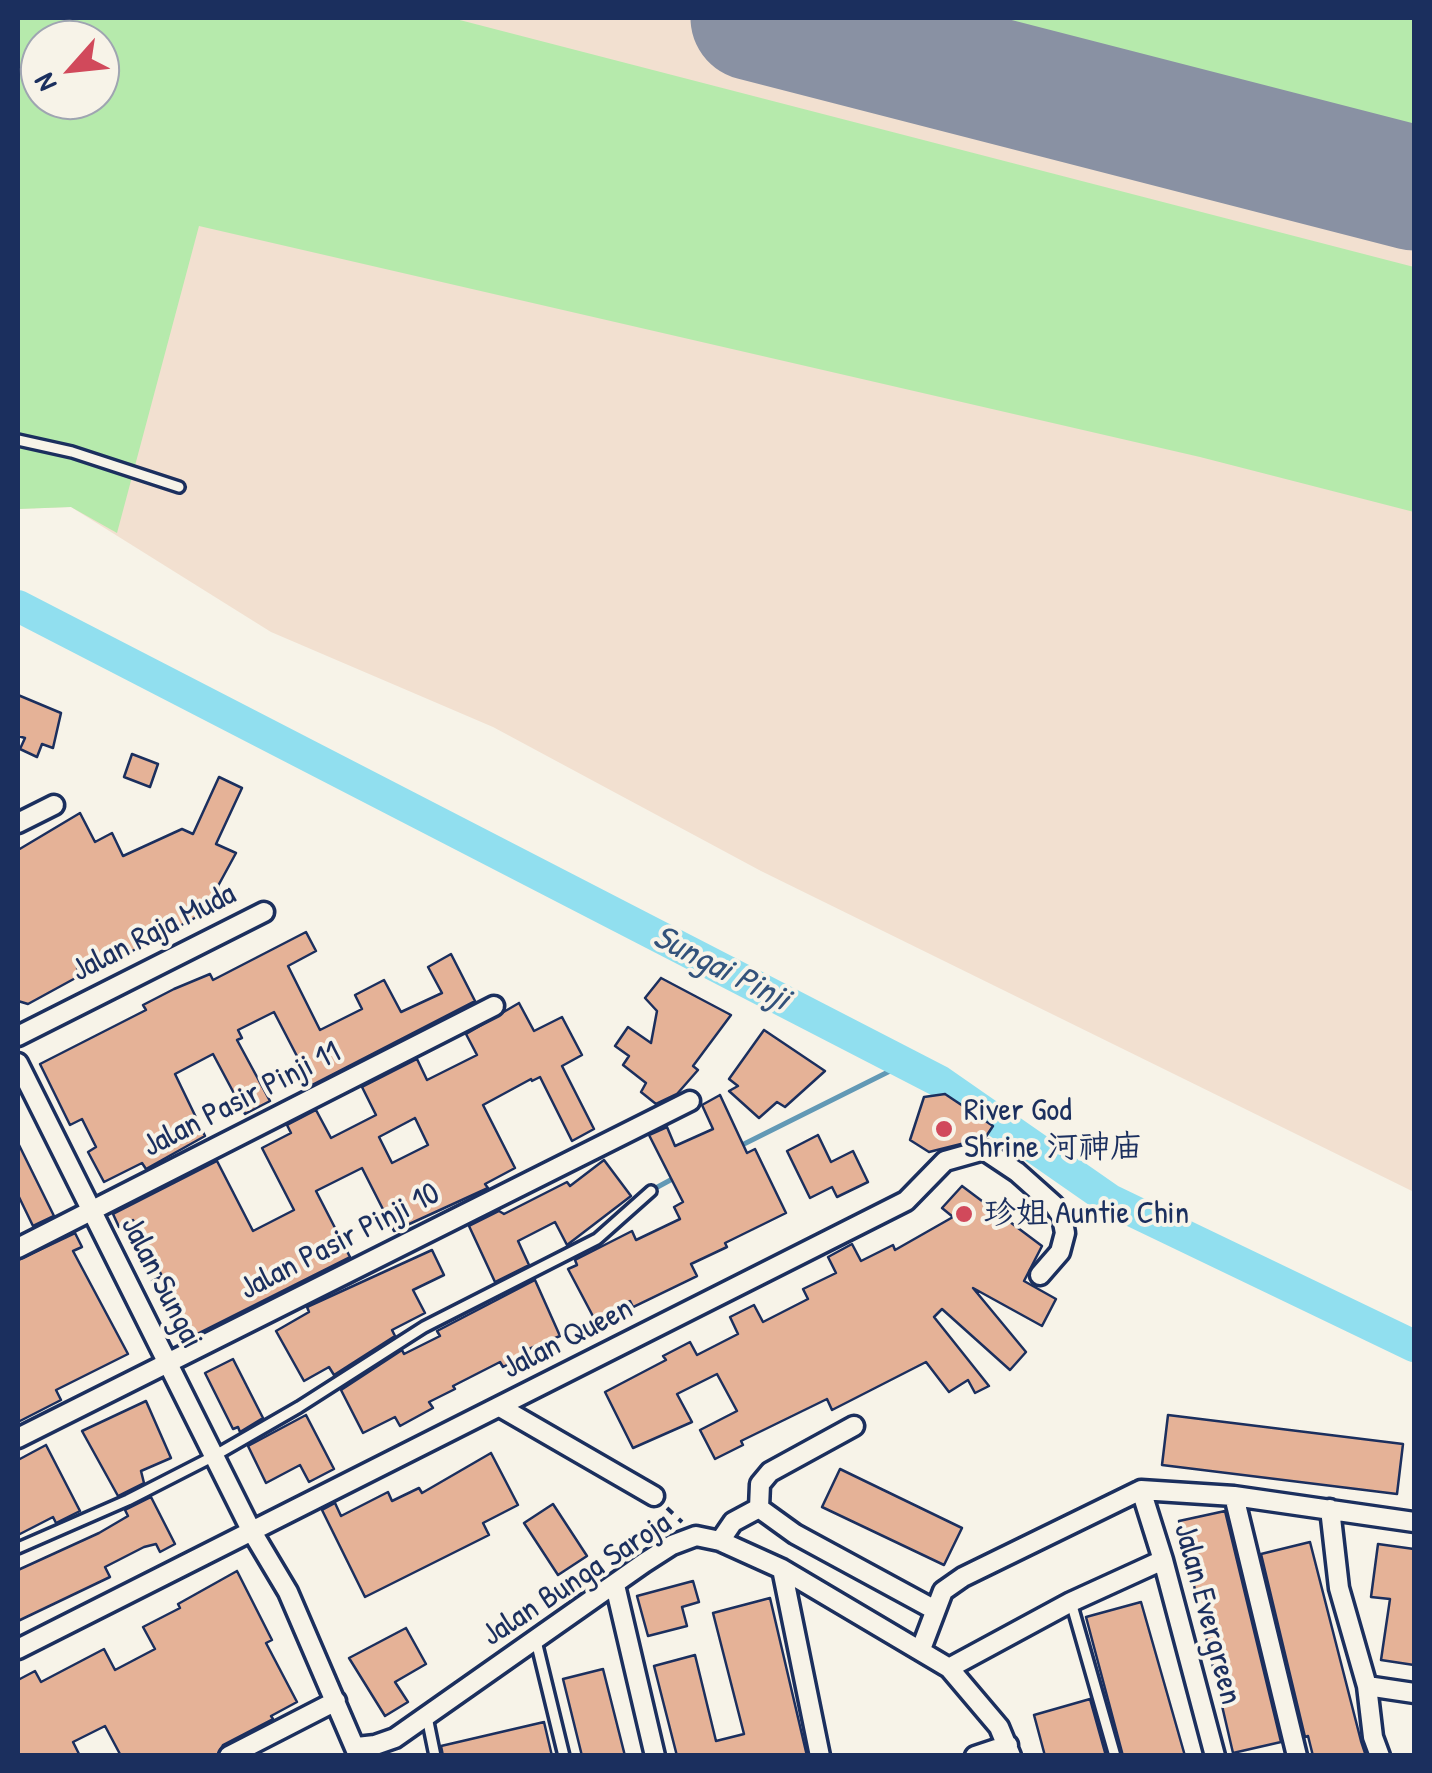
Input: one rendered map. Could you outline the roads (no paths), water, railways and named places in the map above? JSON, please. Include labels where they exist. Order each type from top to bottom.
[{"type":"street","points":[[18,824],[54,804]]},
{"type":"street","name":"Jalan Raja Muda","points":[[18,1036],[264,912]]},
{"type":"street","name":"Jalan Pasir Pinji 11","points":[[18,1248],[494,1006]]},
{"type":"street","name":"Jalan Sungai","points":[[18,1063],[251,1530],[278,1571],[357,1751]]},
{"type":"street","name":"Jalan Pasir Pinji 10","points":[[18,1438],[690,1101]]},
{"type":"street","name":"Jalan Queen","points":[[18,1649],[906,1201],[945,1161],[984,1150],[1040,1190],[1062,1218],[1066,1233],[1060,1252],[1040,1275]]},
{"type":"street","points":[[500,1406],[654,1496]]},
{"type":"street","points":[[760,1508],[760,1484],[770,1472],[854,1426]]},
{"type":"street","points":[[921,1649],[943,1591],[963,1577],[1140,1490],[1234,1496],[1414,1522]]},
{"type":"street","name":"Jalan Evergreen","points":[[1140,1490],[1163,1560],[1215,1756]]},
{"type":"street","points":[[1234,1496],[1297,1756]]},
{"type":"street","points":[[720,1541],[733,1522],[760,1508]]},
{"type":"street","points":[[760,1508],[795,1534],[935,1610]]},
{"type":"street","points":[[1330,1509],[1339,1588],[1368,1686],[1373,1737],[1380,1756]]},
{"type":"street","name":"Jalan Bunga Saroja","points":[[357,1751],[395,1738],[672,1545],[696,1536],[720,1541],[782,1569],[949,1668],[999,1726],[1010,1750]]},
{"type":"street","points":[[949,1668],[1071,1602],[1163,1560]]},
{"type":"street","points":[[782,1569],[820,1756]]},
{"type":"street","points":[[615,1585],[655,1756]]},
{"type":"street","points":[[1368,1686],[1414,1693]]},
{"type":"street","points":[[229,1756],[336,1701]]},
{"type":"street","points":[[975,1756],[1010,1750]]},
{"type":"lane","points":[[18,440],[72,452],[179,487]]},
{"type":"lane","points":[[18,1548],[128,1500],[214,1456],[424,1328],[597,1239],[652,1190]]},
{"type":"lane","points":[[1071,1602],[1115,1756]]},
{"type":"lane","points":[[536,1641],[564,1756]]},
{"type":"lane","points":[[427,1716],[434,1756]]},
{"type":"waterway","name":"Sungai Pinji","points":[[18,606],[939,1081],[1110,1200],[1414,1346]]},
{"type":"waterway","points":[[740,1146],[906,1063]]},
{"type":"waterway","points":[[652,1190],[676,1177]]},
{"type":"place","name":"River God Shrine 河神庙","points":[[944,1129]]},
{"type":"place","name":"珍姐 Auntie Chin","points":[[964,1214]]}]
